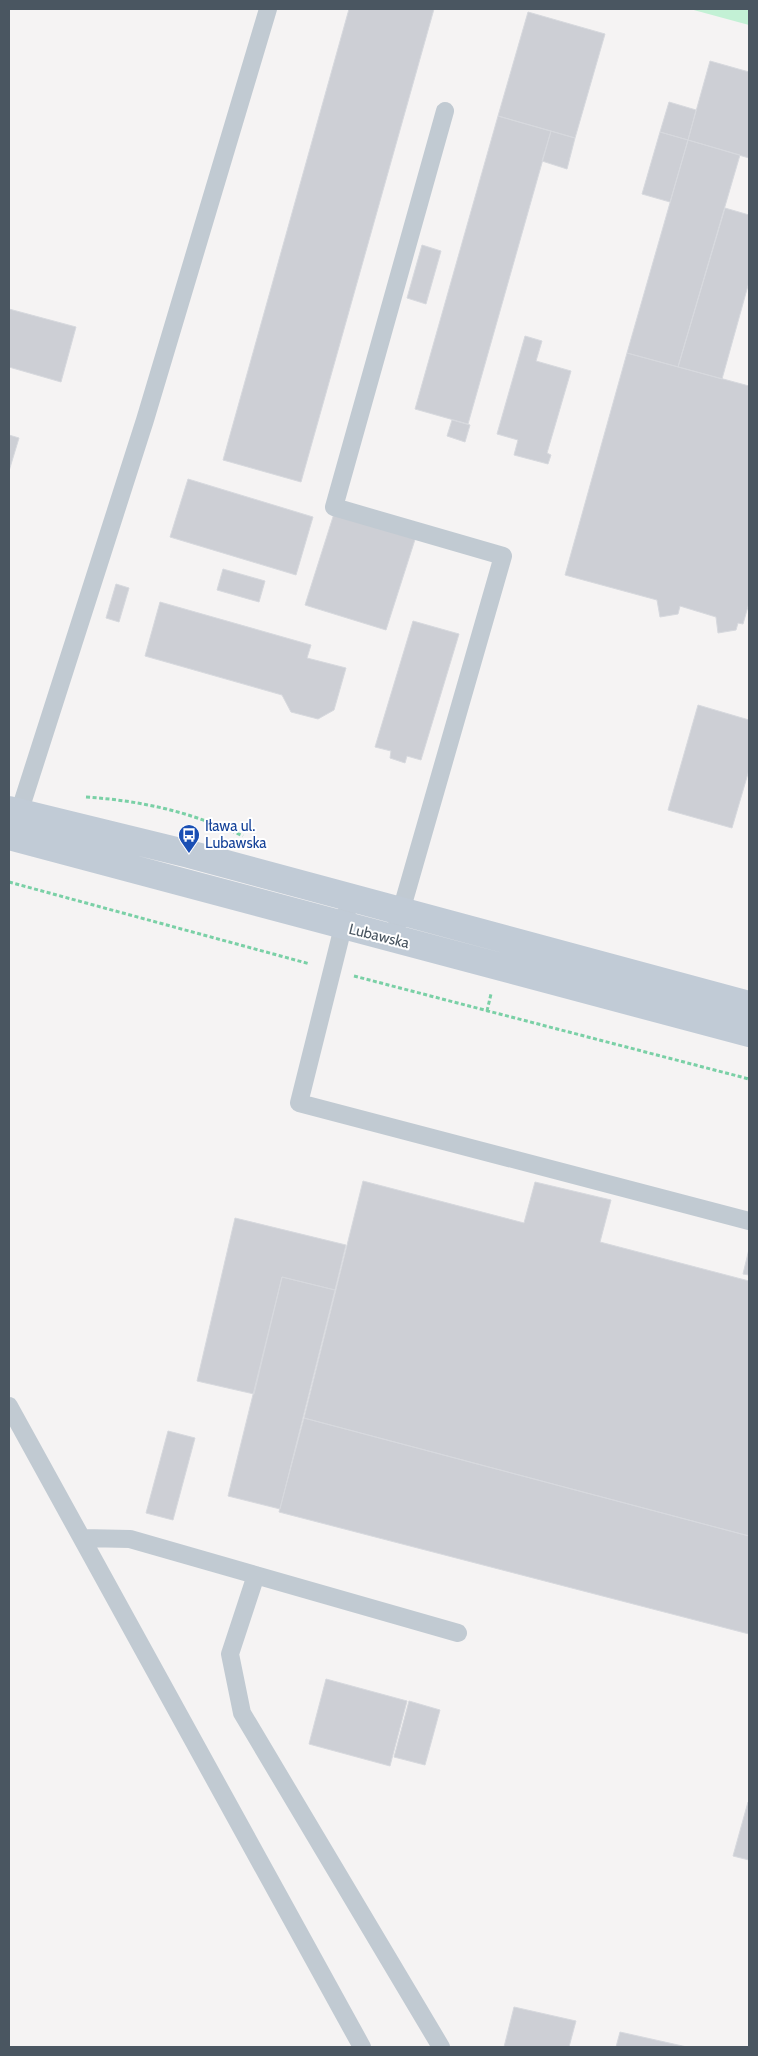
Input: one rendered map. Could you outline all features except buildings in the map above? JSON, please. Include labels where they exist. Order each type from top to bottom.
[{"type":"main road","name":"Lubawska","points":[[12,820],[189,854],[350,899],[749,1005]]},
{"type":"main road","name":"Lubawska","points":[[12,820],[343,927],[749,1033]]},
{"type":"lane","points":[[12,820],[145,420],[268,9]]},
{"type":"lane","points":[[393,939],[503,556],[334,507],[445,112]]},
{"type":"lane","points":[[350,899],[299,1103],[749,1221]]},
{"type":"lane","points":[[9,1406],[362,2047]]},
{"type":"lane","points":[[82,1538],[130,1539],[458,1633]]},
{"type":"lane","points":[[256,1575],[230,1654],[242,1713],[441,2047]]},
{"type":"path","points":[[9,882],[332,970],[749,1079]]},
{"type":"green space","points":[[690,9],[749,9],[749,25]]},
{"type":"place","name":"Iława ul. Lubawska","points":[[189,854]]}]
